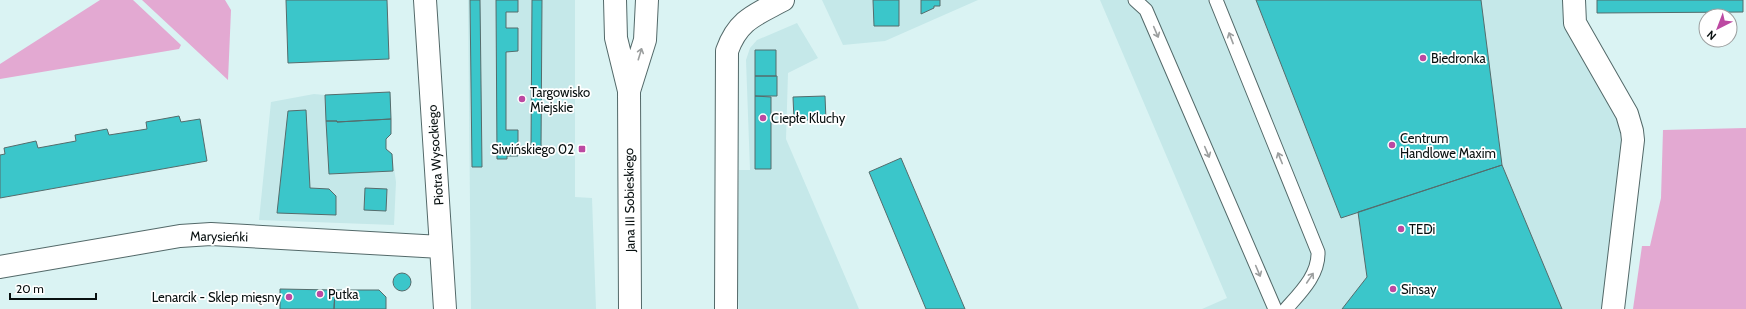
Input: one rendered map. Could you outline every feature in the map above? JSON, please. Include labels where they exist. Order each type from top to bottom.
[{"type":"street","name":"Piotra Wysockiego","points":[[425,0],[445,309]]},
{"type":"street","name":"Jana III Sobieskiego","points":[[615,0],[616,38],[629,92],[630,309]]},
{"type":"street","name":"Jana III Sobieskiego","points":[[629,92],[645,40],[647,0]]},
{"type":"street","points":[[726,309],[727,51],[732,37],[747,19],[783,0]]},
{"type":"street","points":[[1574,0],[1575,23],[1627,114],[1632,131],[1632,148],[1613,309]]},
{"type":"street","name":"Marysieńki","points":[[0,267],[180,236],[211,234],[441,247]]},
{"type":"lane","points":[[1135,0],[1146,10],[1275,309]]},
{"type":"lane","points":[[1216,0],[1318,252],[1318,261],[1314,272],[1301,292],[1286,309]]},
{"type":"shaded area","points":[[100,0],[133,0],[181,45],[179,49],[0,79],[0,64]]},
{"type":"shaded area","points":[[142,0],[225,0],[231,10],[228,80]]},
{"type":"shaded area","name":"Targowisko Miejskie","points":[[468,0],[575,0],[575,197],[592,198],[596,309],[471,309]]},
{"type":"shaded area","points":[[822,0],[978,0],[885,41],[843,45]]},
{"type":"shaded area","name":"Centrum Handlowe Maxim","points":[[1100,0],[1563,0],[1563,17],[1566,27],[1612,110],[1622,132],[1622,159],[1604,309],[1202,309],[1227,298]]},
{"type":"shaded area","points":[[797,23],[818,58],[788,73],[786,139],[859,309],[739,309],[737,273],[739,170],[750,170],[746,60],[750,48],[757,40]]},
{"type":"shaded area","points":[[390,92],[391,134],[386,139],[386,149],[392,154],[396,182],[394,225],[259,220],[271,102],[314,94],[325,95]]},
{"type":"shaded area","points":[[1746,128],[1746,309],[1633,309],[1642,246],[1650,246],[1661,198],[1663,130]]},
{"type":"building","points":[[286,0],[387,0],[389,59],[288,63]]},
{"type":"building","points":[[470,0],[480,0],[482,167],[472,167]]},
{"type":"building","points":[[496,0],[518,0],[518,12],[506,12],[506,28],[518,28],[518,51],[506,52],[506,130],[518,130],[518,156],[507,156],[507,159],[497,159]]},
{"type":"building","points":[[532,0],[542,0],[541,148],[531,147]]},
{"type":"building","points":[[873,0],[899,0],[899,26],[874,26]]},
{"type":"building","points":[[921,0],[940,0],[940,6],[934,6],[934,8],[921,14]]},
{"type":"building","points":[[1256,0],[1481,0],[1502,165],[1341,218]]},
{"type":"building","points":[[1597,0],[1743,0],[1743,12],[1738,12],[1738,8],[1698,8],[1698,12],[1597,13]]},
{"type":"building","points":[[755,50],[776,50],[776,76],[755,76]]},
{"type":"building","points":[[755,76],[777,76],[777,96],[755,96]]},
{"type":"building","points":[[390,92],[391,119],[337,122],[326,121],[325,95]]},
{"type":"building","points":[[755,96],[771,97],[771,169],[755,169]]},
{"type":"building","points":[[825,96],[826,120],[794,120],[793,97]]},
{"type":"building","points":[[306,110],[310,188],[329,189],[336,196],[336,215],[277,213],[288,111]]},
{"type":"building","points":[[179,116],[181,122],[200,119],[207,161],[0,198],[0,155],[5,154],[4,148],[36,141],[38,148],[76,141],[75,135],[107,129],[109,135],[147,129],[146,122]]},
{"type":"building","points":[[391,119],[391,134],[386,139],[386,149],[392,154],[393,171],[329,174],[326,121],[337,122]]},
{"type":"building","points":[[901,158],[965,309],[926,309],[869,172]]},
{"type":"building","points":[[1502,165],[1562,309],[1342,309],[1367,277],[1358,212]]},
{"type":"building","points":[[365,188],[387,189],[386,211],[364,210]]},
{"type":"building","points":[[402,273],[408,276],[411,282],[408,288],[402,291],[396,288],[393,282],[396,276]]},
{"type":"building","points":[[333,288],[335,289],[334,309],[280,309],[280,289],[333,290]]},
{"type":"building","points":[[335,290],[379,290],[386,297],[386,309],[334,309]]},
{"type":"place","name":"Biedronka","points":[[1423,58]]},
{"type":"place","name":"Targowisko Miejskie","points":[[522,99]]},
{"type":"place","name":"Ciepłe Kluchy","points":[[763,118]]},
{"type":"place","name":"Centrum Handlowe Maxim","points":[[1392,145]]},
{"type":"place","name":"Siwińskiego 02","points":[[582,149]]},
{"type":"place","name":"TEDi","points":[[1401,229]]},
{"type":"place","name":"Sinsay","points":[[1393,289]]},
{"type":"place","name":"Putka","points":[[320,294]]},
{"type":"place","name":"Lenarcik - Sklep mięsny","points":[[289,297]]}]
